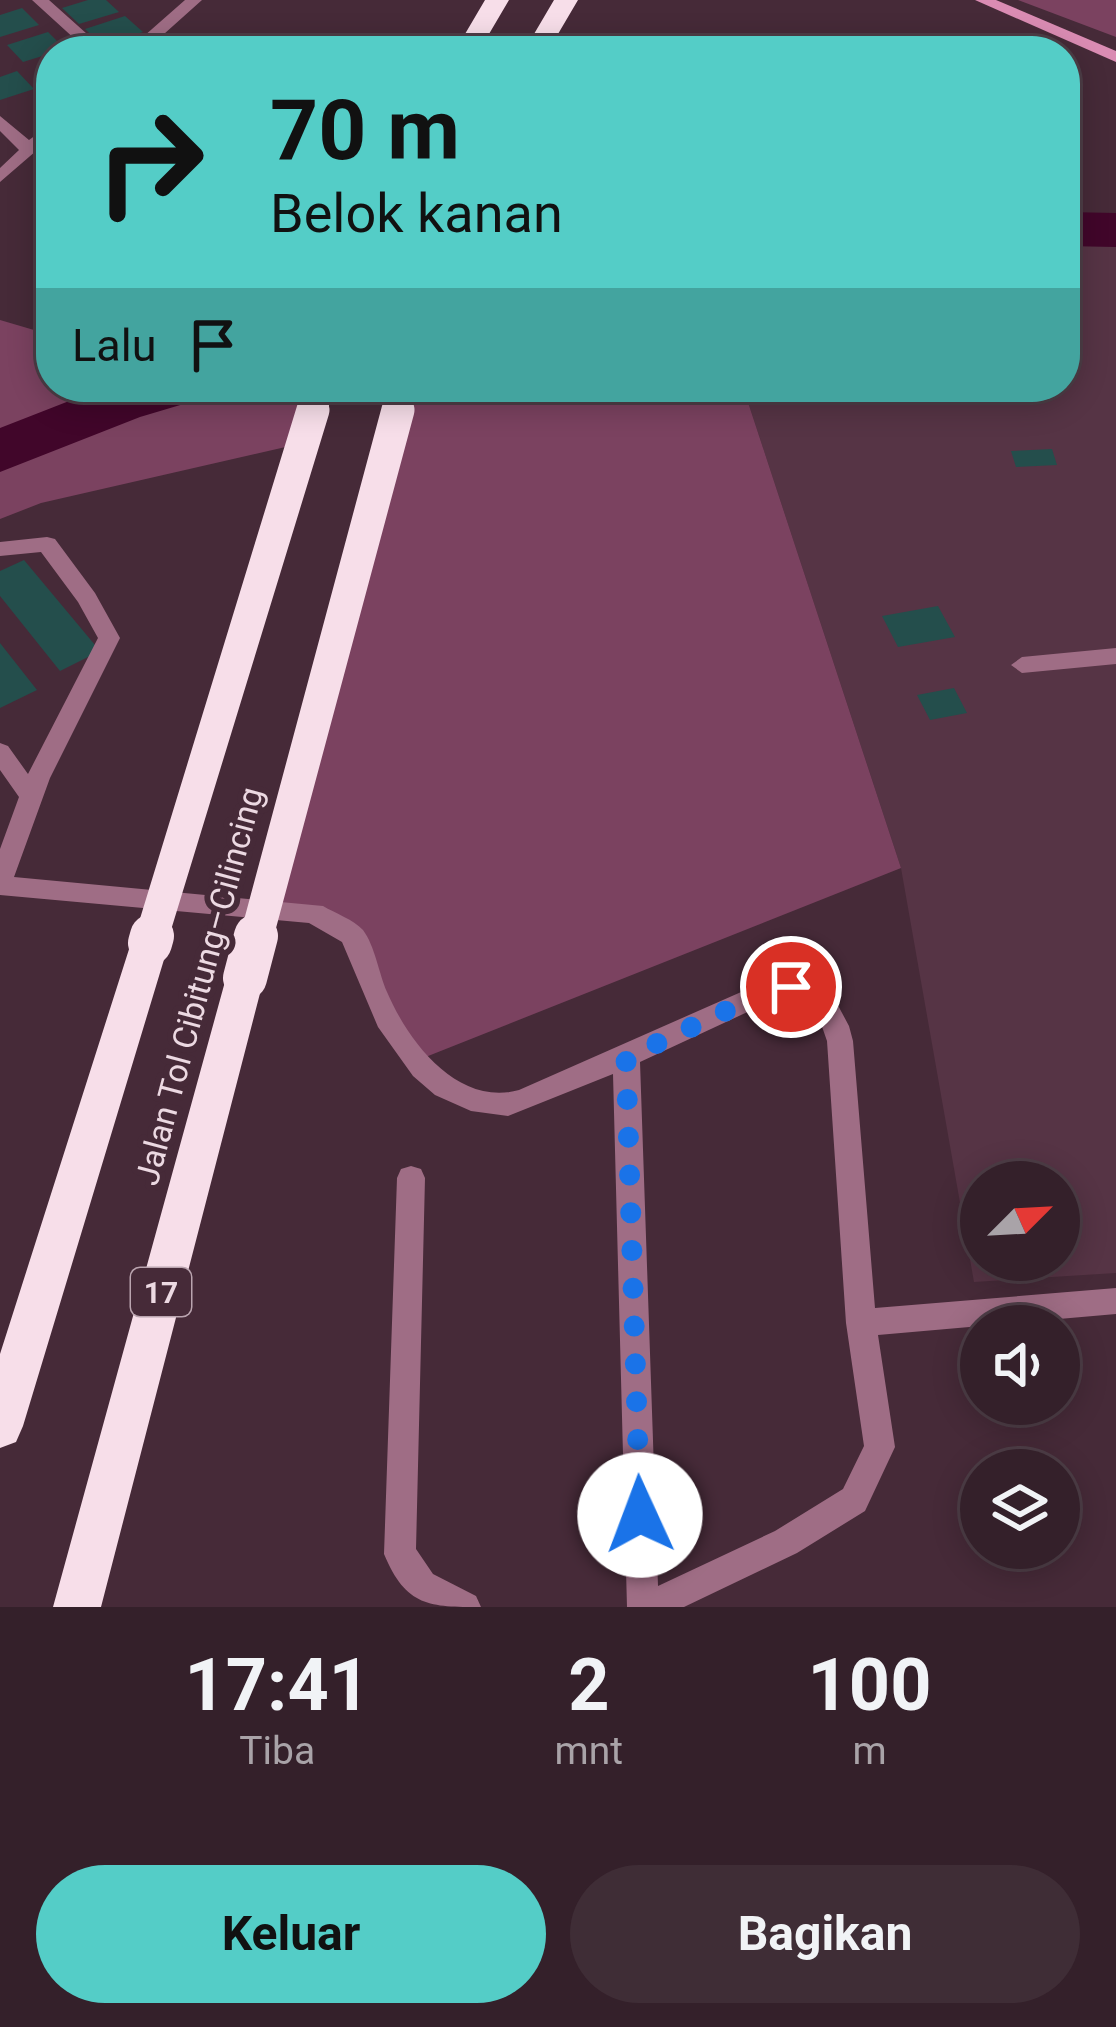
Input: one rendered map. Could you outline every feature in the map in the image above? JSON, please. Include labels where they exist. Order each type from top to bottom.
[{"type":"highway","points":[[476,36],[497,0]]},
{"type":"highway","points":[[545,36],[566,0]]},
{"type":"highway","name":"Jalan Tol Cibitung–Cilincing","points":[[0,1426],[316,402]]},
{"type":"highway","name":"Jalan Tol Cibitung–Cilincing","points":[[77,1607],[400,402]]},
{"type":"street","points":[[40,0],[81,36]]},
{"type":"street","points":[[152,36],[193,0]]},
{"type":"street","points":[[982,0],[1067,36]]},
{"type":"street","points":[[1080,42],[1116,57]]},
{"type":"street","points":[[0,121],[28,150]]},
{"type":"street","points":[[0,178],[36,143]]},
{"type":"street","points":[[0,549],[47,544],[87,598],[109,638],[82,683],[31,796],[0,883],[314,913],[353,936],[375,1000],[413,1062],[461,1097],[507,1106],[626,1058],[766,992],[791,987],[824,1000],[840,1041],[860,1323],[880,1447],[872,1473],[854,1500],[785,1542],[646,1607],[626,1058]]},
{"type":"street","points":[[1022,665],[1116,656]]},
{"type":"street","points":[[0,752],[31,796]]},
{"type":"street","points":[[411,1178],[400,1555],[422,1586],[465,1607]]},
{"type":"street","points":[[860,1323],[1116,1301]]},
{"type":"shaded area","points":[[1018,0],[1116,0],[1116,37]]},
{"type":"shaded area","points":[[1080,230],[1116,231],[1116,1273],[1080,1275],[1080,1161],[960,1161],[960,1203],[901,868],[748,402],[1080,402]]},
{"type":"shaded area","points":[[0,320],[36,331],[36,402],[316,402],[303,443],[41,503],[0,519]]},
{"type":"shaded area","points":[[401,402],[748,402],[901,868],[413,1062],[353,936],[264,904]]},
{"type":"building","points":[[106,0],[119,12],[79,24],[62,8]]},
{"type":"building","points":[[22,8],[39,25],[0,37],[0,15]]},
{"type":"building","points":[[125,16],[143,32],[92,36],[85,29]]},
{"type":"building","points":[[48,32],[52,36],[36,36],[36,58],[23,62],[7,45]]},
{"type":"building","points":[[17,71],[34,89],[0,100],[0,77]]},
{"type":"building","points":[[1052,449],[1057,465],[1016,467],[1011,451]]},
{"type":"building","points":[[24,560],[100,651],[60,671],[0,596],[0,571]]},
{"type":"building","points":[[938,606],[955,637],[898,647],[882,616]]},
{"type":"building","points":[[0,643],[37,690],[0,708]]},
{"type":"building","points":[[954,688],[967,713],[930,720],[917,695]]},
{"type":"waterway","points":[[1080,229],[1116,230]]},
{"type":"waterway","points":[[0,452],[122,402]]},
{"type":"route","points":[[640,1515],[626,1058],[766,992],[791,987]]}]
